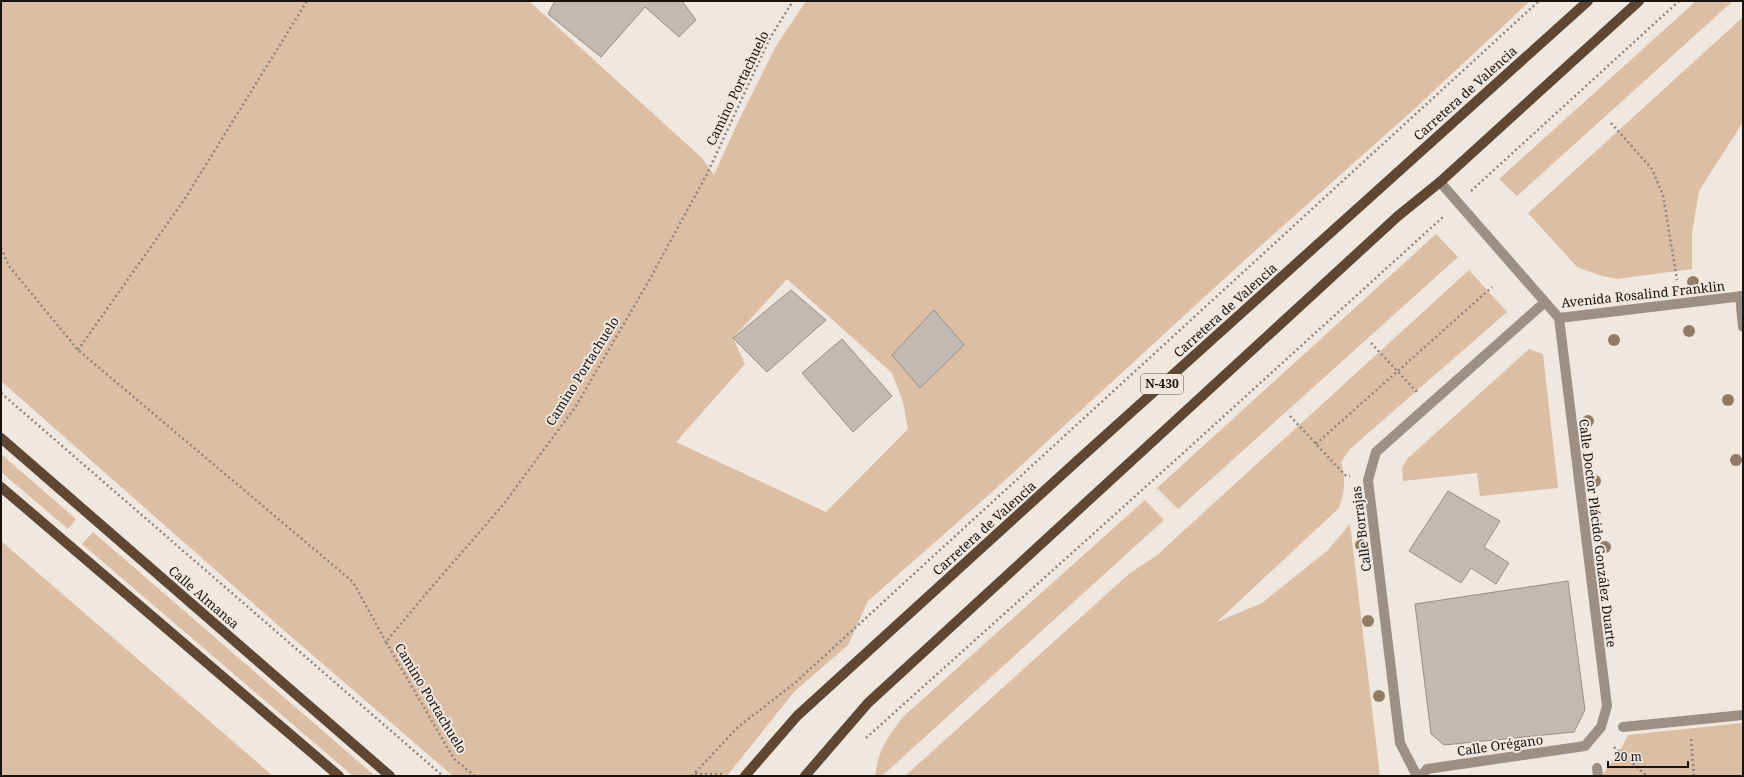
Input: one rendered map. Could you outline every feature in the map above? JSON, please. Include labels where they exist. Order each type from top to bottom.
[{"type":"main road","name":"Carretera de Valencia","points":[[745,776],[797,716],[1588,1]]},
{"type":"main road","name":"N-430","points":[[805,776],[868,703],[1398,216],[1440,182],[1639,1]]},
{"type":"main road","name":"Calle Almansa","points":[[1,438],[390,776]]},
{"type":"main road","points":[[1,487],[339,776]]},
{"type":"street","name":"Avenida Rosalind Franklin","points":[[1440,182],[1559,318],[1741,296]]},
{"type":"street","points":[[1741,296],[1743,327]]},
{"type":"street","name":"Calle Borrajas","points":[[1417,776],[1400,744],[1368,480],[1376,452],[1545,302]]},
{"type":"street","name":"Calle Doctor Plácido González Duarte","points":[[1559,318],[1607,706],[1601,727],[1585,746]]},
{"type":"street","points":[[1623,726],[1743,715]]},
{"type":"street","name":"Calle Orégano","points":[[1421,776],[1427,769],[1585,746]]},
{"type":"path","points":[[78,350],[184,200],[307,1]]},
{"type":"path","name":"Camino Portachuelo","points":[[475,776],[454,759],[386,642],[503,505],[576,406],[647,284],[707,174],[770,38],[793,1]]},
{"type":"path","points":[[693,775],[738,727],[796,682],[1539,1]]},
{"type":"path","points":[[860,743],[1180,455],[1679,1]]},
{"type":"path","points":[[1611,123],[1652,169],[1664,195],[1676,280]]},
{"type":"path","points":[[1,248],[9,266],[78,350],[353,582],[386,642]]},
{"type":"path","points":[[1316,444],[1492,287]]},
{"type":"path","points":[[1371,343],[1430,405]]},
{"type":"path","points":[[1,393],[443,776]]},
{"type":"path","points":[[1290,416],[1345,475],[1368,480]]},
{"type":"path","points":[[1690,720],[1694,776]]},
{"type":"path","points":[[1614,747],[1647,776]]},
{"type":"path","points":[[693,775],[722,774]]},
{"type":"shaded area","points":[[1,1],[529,1],[702,158],[714,175],[738,122],[776,46],[806,1],[1530,1],[1411,112],[1248,257],[992,492],[868,601],[848,645],[794,692],[727,776],[453,776],[280,627],[1,381]],"holes":[[[787,279],[892,373],[903,402],[908,429],[826,512],[676,442],[745,364],[733,338]]]},
{"type":"shaded area","points":[[1696,1],[1733,1],[1517,196],[1499,179]]},
{"type":"shaded area","points":[[1743,17],[1743,122],[1699,191],[1692,233],[1692,269],[1617,279],[1602,276],[1577,267],[1528,213]]},
{"type":"shaded area","points":[[1436,234],[1458,257],[1178,509],[1157,488]]},
{"type":"shaded area","points":[[1469,270],[1507,312],[1350,449],[1341,462],[1344,474],[1344,485],[1343,496],[1339,508],[1217,622],[1262,603],[1327,551],[1350,524],[1380,776],[905,776],[1130,573],[1156,556]]},
{"type":"shaded area","points":[[1529,349],[1543,354],[1558,488],[1480,496],[1477,473],[1403,481],[1402,468],[1407,459]]},
{"type":"shaded area","points":[[1,454],[76,519],[68,529],[1,472]]},
{"type":"shaded area","points":[[1145,500],[1164,520],[882,776],[875,776],[881,751],[904,716]]},
{"type":"shaded area","points":[[93,532],[375,776],[353,776],[82,544]]},
{"type":"shaded area","points":[[1,541],[273,776],[1,776]]},
{"type":"shaded area","points":[[1743,723],[1743,776],[1602,776],[1622,747],[1628,735]]},
{"type":"building","points":[[555,1],[682,1],[696,20],[679,37],[645,7],[601,57],[548,14]]},
{"type":"building","points":[[791,290],[826,320],[767,372],[733,338]]},
{"type":"building","points":[[934,310],[964,345],[920,388],[892,355]]},
{"type":"building","points":[[842,339],[892,396],[853,432],[802,373]]},
{"type":"building","points":[[1448,491],[1500,521],[1484,547],[1509,563],[1496,584],[1471,568],[1461,583],[1409,551]]},
{"type":"building","points":[[1568,581],[1585,710],[1574,732],[1444,745],[1431,734],[1415,604]]}]
